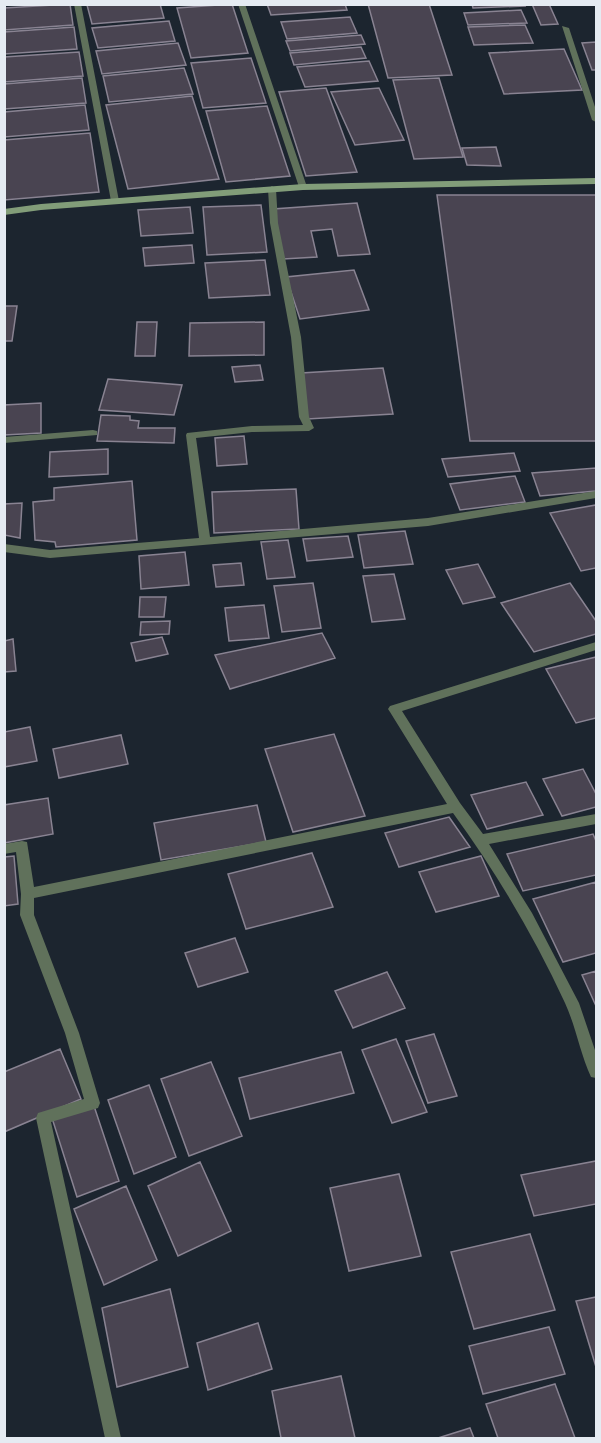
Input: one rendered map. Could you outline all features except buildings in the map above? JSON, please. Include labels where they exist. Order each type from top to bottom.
[{"type":"street","points":[[77,4],[115,201]]},
{"type":"street","points":[[241,4],[303,187]]},
{"type":"street","points":[[565,28],[597,120]]},
{"type":"street","points":[[4,212],[303,187],[597,181]]},
{"type":"street","points":[[205,541],[191,435],[309,428],[304,417],[296,337],[274,223],[272,189]]},
{"type":"street","points":[[4,440],[93,433]]},
{"type":"street","points":[[4,548],[50,554],[428,522],[597,495]]},
{"type":"street","points":[[597,646],[393,709],[480,840],[527,917],[572,1003],[597,1072]]},
{"type":"street","points":[[28,894],[456,807]]},
{"type":"street","points":[[480,840],[597,819]]},
{"type":"street","points":[[4,849],[22,846],[28,894],[27,915],[72,1033],[93,1103],[43,1118],[113,1438]]}]
